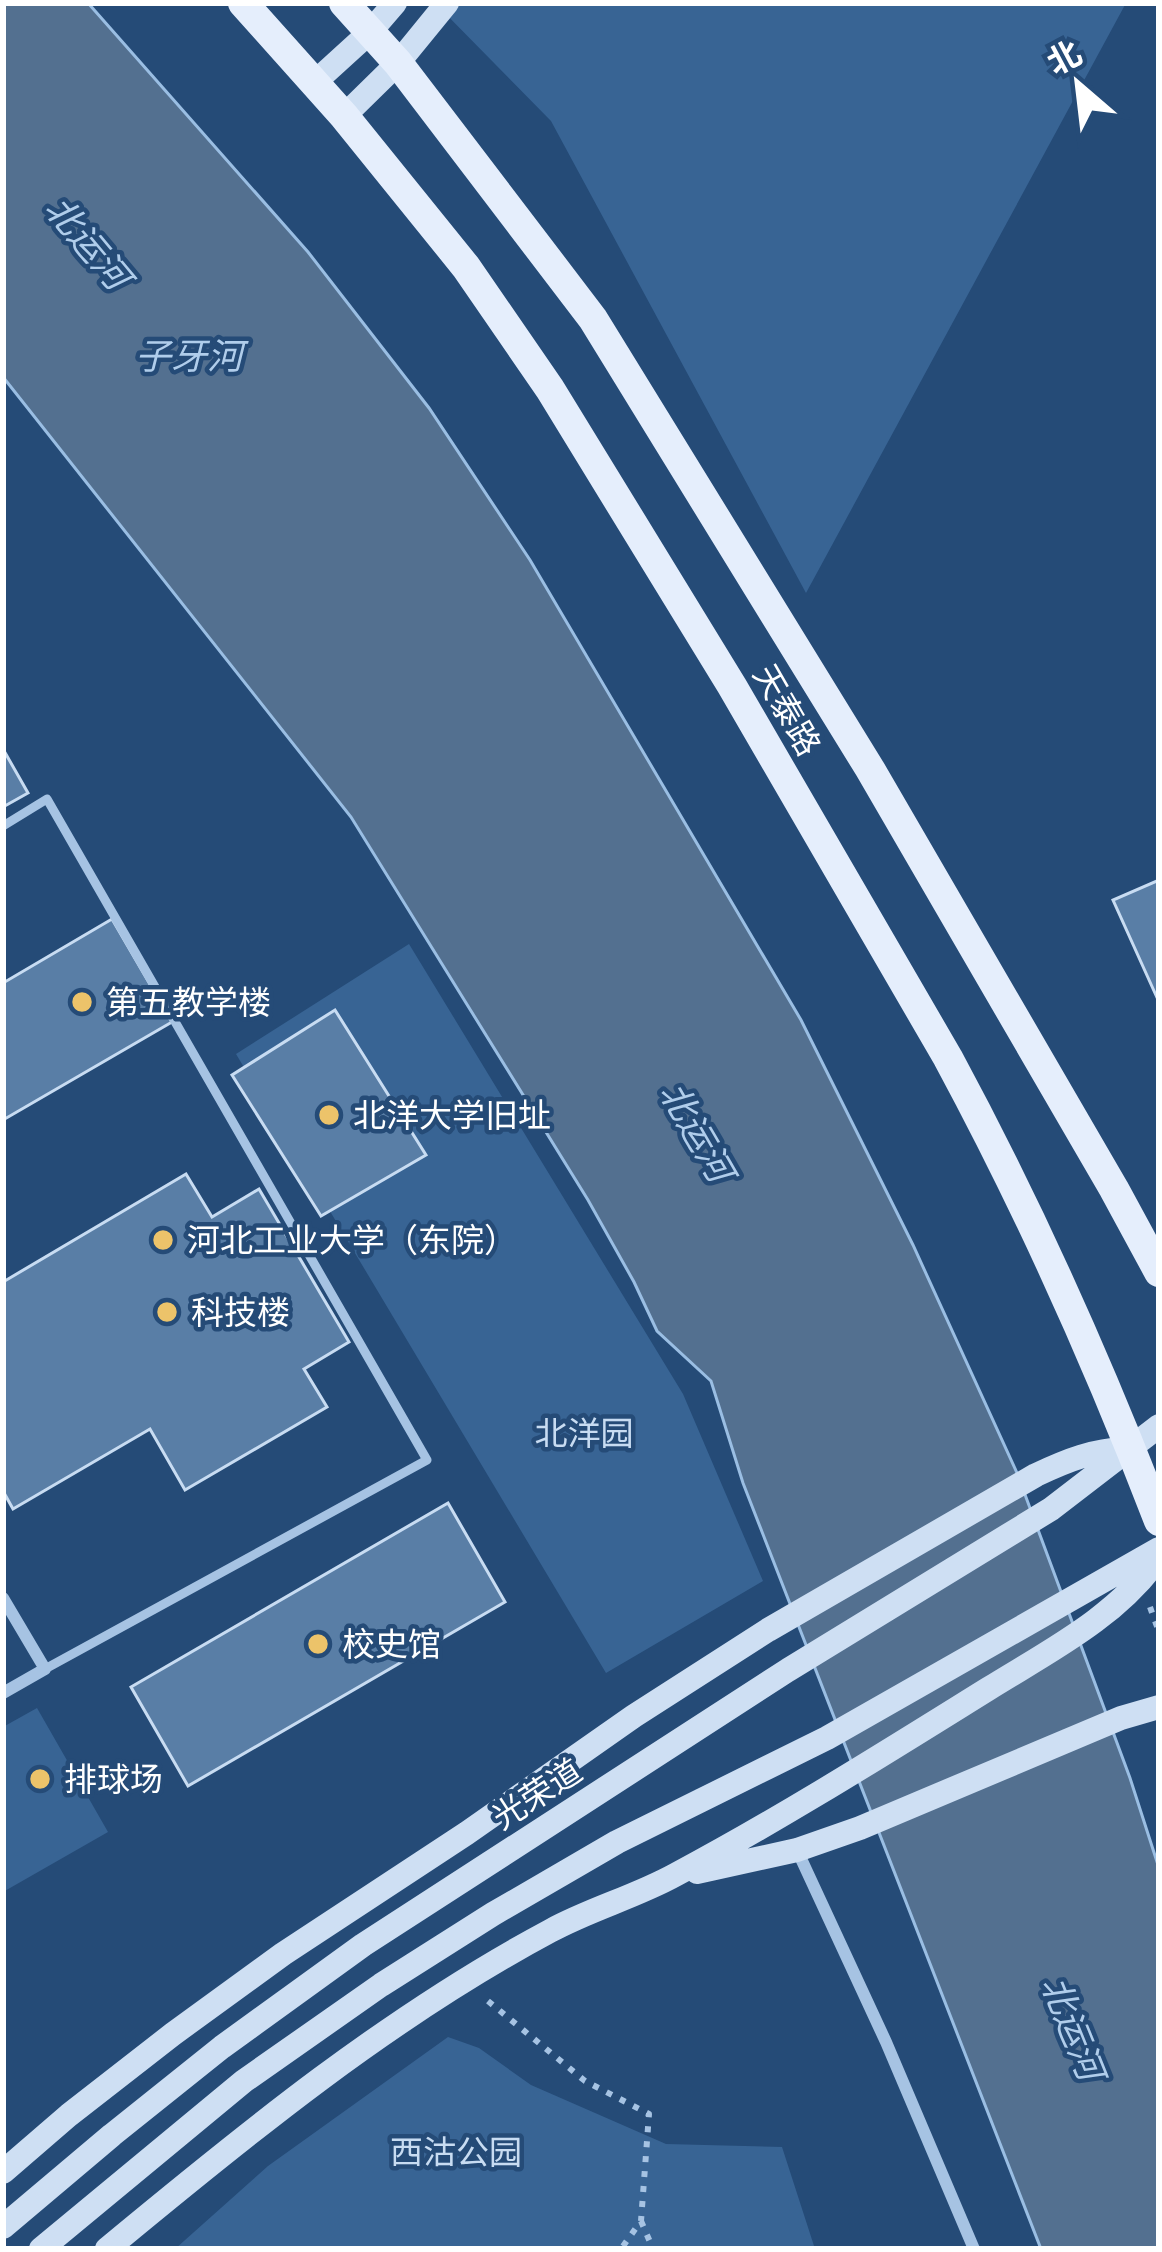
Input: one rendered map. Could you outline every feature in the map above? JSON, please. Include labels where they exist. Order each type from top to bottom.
[{"type":"main road","name":"天泰路","points":[[243,3],[344,116],[466,267],[550,389],[732,686],[994,1144],[1058,1274],[1159,1521]]},
{"type":"main road","name":"天泰路","points":[[344,3],[398,64],[593,319],[870,769],[1159,1272]]},
{"type":"main road","points":[[314,83],[395,3]]},
{"type":"main road","points":[[344,116],[398,64],[447,3]]},
{"type":"main road","name":"光荣道","points":[[3,2228],[130,2120],[363,1945],[788,1670],[1051,1509],[1159,1426]]},
{"type":"main road","points":[[3,2173],[69,2115],[283,1954],[634,1716],[768,1630],[1036,1475],[1096,1450],[1131,1448]]},
{"type":"main road","points":[[41,2249],[244,2081],[493,1914],[617,1841],[827,1738],[1085,1590],[1159,1553]]},
{"type":"main road","points":[[107,2249],[322,2076],[465,1981],[552,1930],[671,1877],[842,1780],[1093,1624],[1142,1582],[1159,1553]]},
{"type":"main road","points":[[671,1877],[796,1850],[860,1828],[1159,1706]]},
{"type":"street","points":[[3,1598],[45,1669],[3,1694]]},
{"type":"street","points":[[796,1850],[886,2042],[974,2249]]},
{"type":"lane","points":[[3,826],[47,799],[427,1460],[45,1669]]},
{"type":"path","points":[[465,1981],[585,2081],[649,2114],[641,2221],[653,2249]]},
{"type":"path","points":[[621,2249],[641,2221]]},
{"type":"green space","points":[[435,3],[1126,3],[806,593],[551,121]]},
{"type":"green space","name":"北洋园","points":[[409,944],[683,1394],[763,1581],[606,1673],[236,1054]]},
{"type":"green space","name":"排球场","points":[[37,1708],[108,1832],[3,1892],[3,1727]]},
{"type":"green space","name":"西沽公园","points":[[448,2037],[479,2048],[531,2085],[666,2144],[782,2147],[815,2249],[175,2249],[268,2166]]},
{"type":"water","name":"子牙河","points":[[3,3],[88,3],[308,252],[429,408],[530,560],[801,1020],[913,1245],[1017,1473],[1159,1868],[1159,2249],[1041,2249],[743,1483],[711,1381],[657,1331],[588,1200],[351,817],[3,377]]},
{"type":"building","points":[[3,749],[28,793],[3,807]]},
{"type":"building","points":[[1159,880],[1159,1002],[1113,900]]},
{"type":"building","name":"第五教学楼","points":[[112,919],[172,1022],[3,1120],[3,983]]},
{"type":"building","name":"北洋大学旧址","points":[[335,1010],[426,1155],[321,1216],[232,1075]]},
{"type":"building","name":"科技楼","points":[[186,1174],[212,1217],[259,1189],[349,1342],[304,1369],[327,1407],[185,1490],[150,1429],[13,1509],[3,1491],[3,1282]]},
{"type":"building","name":"校史馆","points":[[448,1503],[505,1602],[188,1786],[131,1687]]},
{"type":"place","name":"第五教学楼","points":[[82,1002]]},
{"type":"place","name":"北洋大学旧址","points":[[329,1115]]},
{"type":"place","name":"河北工业大学（东院）","points":[[163,1240]]},
{"type":"place","name":"科技楼","points":[[167,1312]]},
{"type":"place","name":"校史馆","points":[[318,1644]]},
{"type":"place","name":"排球场","points":[[40,1779]]},
{"type":"water label","name":"北运河","points":[[87,243]]},
{"type":"water label","name":"北运河","points":[[696,1132]]},
{"type":"water label","name":"北运河","points":[[1072,2028]]}]
